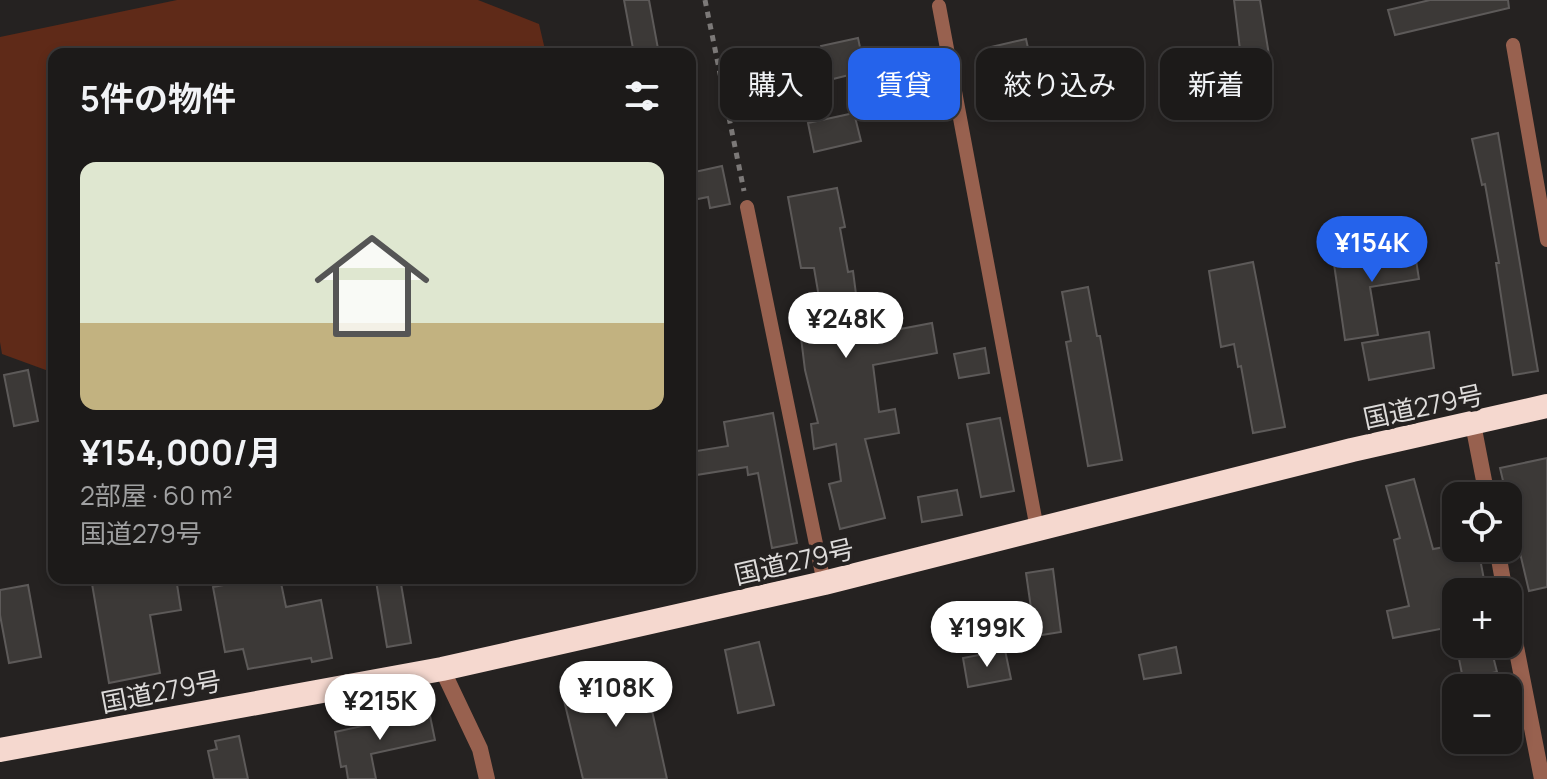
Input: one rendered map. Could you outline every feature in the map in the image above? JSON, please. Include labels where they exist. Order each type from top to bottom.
[{"type":"highway","name":"国道279号","points":[[0,750],[442,669],[824,583],[1352,450],[1547,406]]},
{"type":"street","points":[[1473,424],[1484,482]]},
{"type":"street","points":[[1518,658],[1542,779]]},
{"type":"street","points":[[442,669],[480,749],[487,779]]},
{"type":"lane","points":[[939,6],[1037,529]]},
{"type":"lane","points":[[1513,45],[1547,240]]},
{"type":"lane","points":[[747,207],[824,583]]},
{"type":"path","points":[[705,0],[747,207]]},
{"type":"shaded area","points":[[177,0],[478,0],[539,24],[545,48],[48,48],[48,371],[2,354],[0,342],[0,37]]},
{"type":"building","points":[[624,0],[649,0],[658,48],[633,48]]},
{"type":"building","points":[[1234,0],[1260,0],[1268,48],[1240,48]]},
{"type":"building","points":[[1430,0],[1508,0],[1509,8],[1395,35],[1388,10]]},
{"type":"building","points":[[858,38],[860,48],[848,48],[848,75],[832,79],[832,48],[821,46]]},
{"type":"building","points":[[1026,39],[1028,48],[991,48]]},
{"type":"building","points":[[848,114],[848,120],[856,120],[861,141],[814,152],[808,123]]},
{"type":"building","points":[[1498,133],[1538,371],[1513,375],[1496,263],[1499,263],[1485,184],[1482,185],[1472,139]]},
{"type":"building","points":[[722,166],[730,204],[710,208],[708,197],[696,199],[696,172]]},
{"type":"building","points":[[837,188],[845,227],[840,228],[848,272],[853,271],[856,294],[846,295],[853,338],[932,323],[937,353],[873,365],[879,412],[895,409],[899,433],[865,439],[885,518],[840,529],[829,484],[841,481],[836,444],[814,449],[811,424],[818,423],[805,370],[799,321],[820,317],[818,310],[821,309],[814,268],[801,268],[788,197]]},
{"type":"building","points":[[1412,235],[1419,279],[1370,287],[1378,335],[1345,340],[1334,264],[1386,256],[1383,240]]},
{"type":"building","points":[[1253,262],[1285,427],[1253,433],[1234,344],[1221,347],[1209,271]]},
{"type":"building","points":[[1088,287],[1122,460],[1088,466],[1066,342],[1071,341],[1062,292]]},
{"type":"building","points":[[1429,332],[1434,368],[1369,380],[1362,343]]},
{"type":"building","points":[[985,348],[989,373],[959,378],[954,354]]},
{"type":"building","points":[[28,370],[38,421],[14,426],[4,375]]},
{"type":"building","points":[[773,413],[797,543],[772,548],[758,473],[748,475],[747,467],[696,475],[696,451],[728,446],[724,422]]},
{"type":"building","points":[[1000,418],[1014,491],[981,497],[967,424]]},
{"type":"building","points":[[1547,458],[1547,587],[1529,591],[1522,561],[1522,482],[1503,482],[1500,468]]},
{"type":"building","points":[[1414,479],[1433,549],[1442,547],[1442,562],[1481,562],[1484,578],[1442,578],[1442,629],[1393,638],[1387,611],[1409,606],[1394,540],[1400,538],[1386,486]]},
{"type":"building","points":[[957,490],[962,515],[922,522],[918,497]]},
{"type":"building","points":[[1053,569],[1061,632],[1035,636],[1026,573]]},
{"type":"building","points":[[92,584],[177,584],[181,610],[150,615],[160,673],[109,683]]},
{"type":"building","points":[[281,584],[286,607],[321,600],[332,658],[312,662],[311,658],[248,669],[243,649],[225,652],[213,587]]},
{"type":"building","points":[[376,584],[401,584],[411,643],[387,647]]},
{"type":"building","points":[[28,585],[41,657],[9,663],[0,615],[0,590]]},
{"type":"building","points":[[759,642],[774,705],[738,713],[725,650]]},
{"type":"building","points":[[1176,647],[1181,673],[1144,679],[1139,655]]},
{"type":"building","points":[[1005,650],[1011,679],[968,687],[963,658]]},
{"type":"building","points":[[1459,658],[1494,658],[1497,672],[1462,674]]},
{"type":"building","points":[[642,665],[667,779],[583,779],[562,692],[618,678],[616,671]]},
{"type":"building","points":[[429,711],[435,740],[371,754],[376,779],[348,779],[346,766],[341,767],[335,732]]},
{"type":"building","points":[[239,736],[248,779],[214,779],[208,751],[217,749],[215,741]]}]
